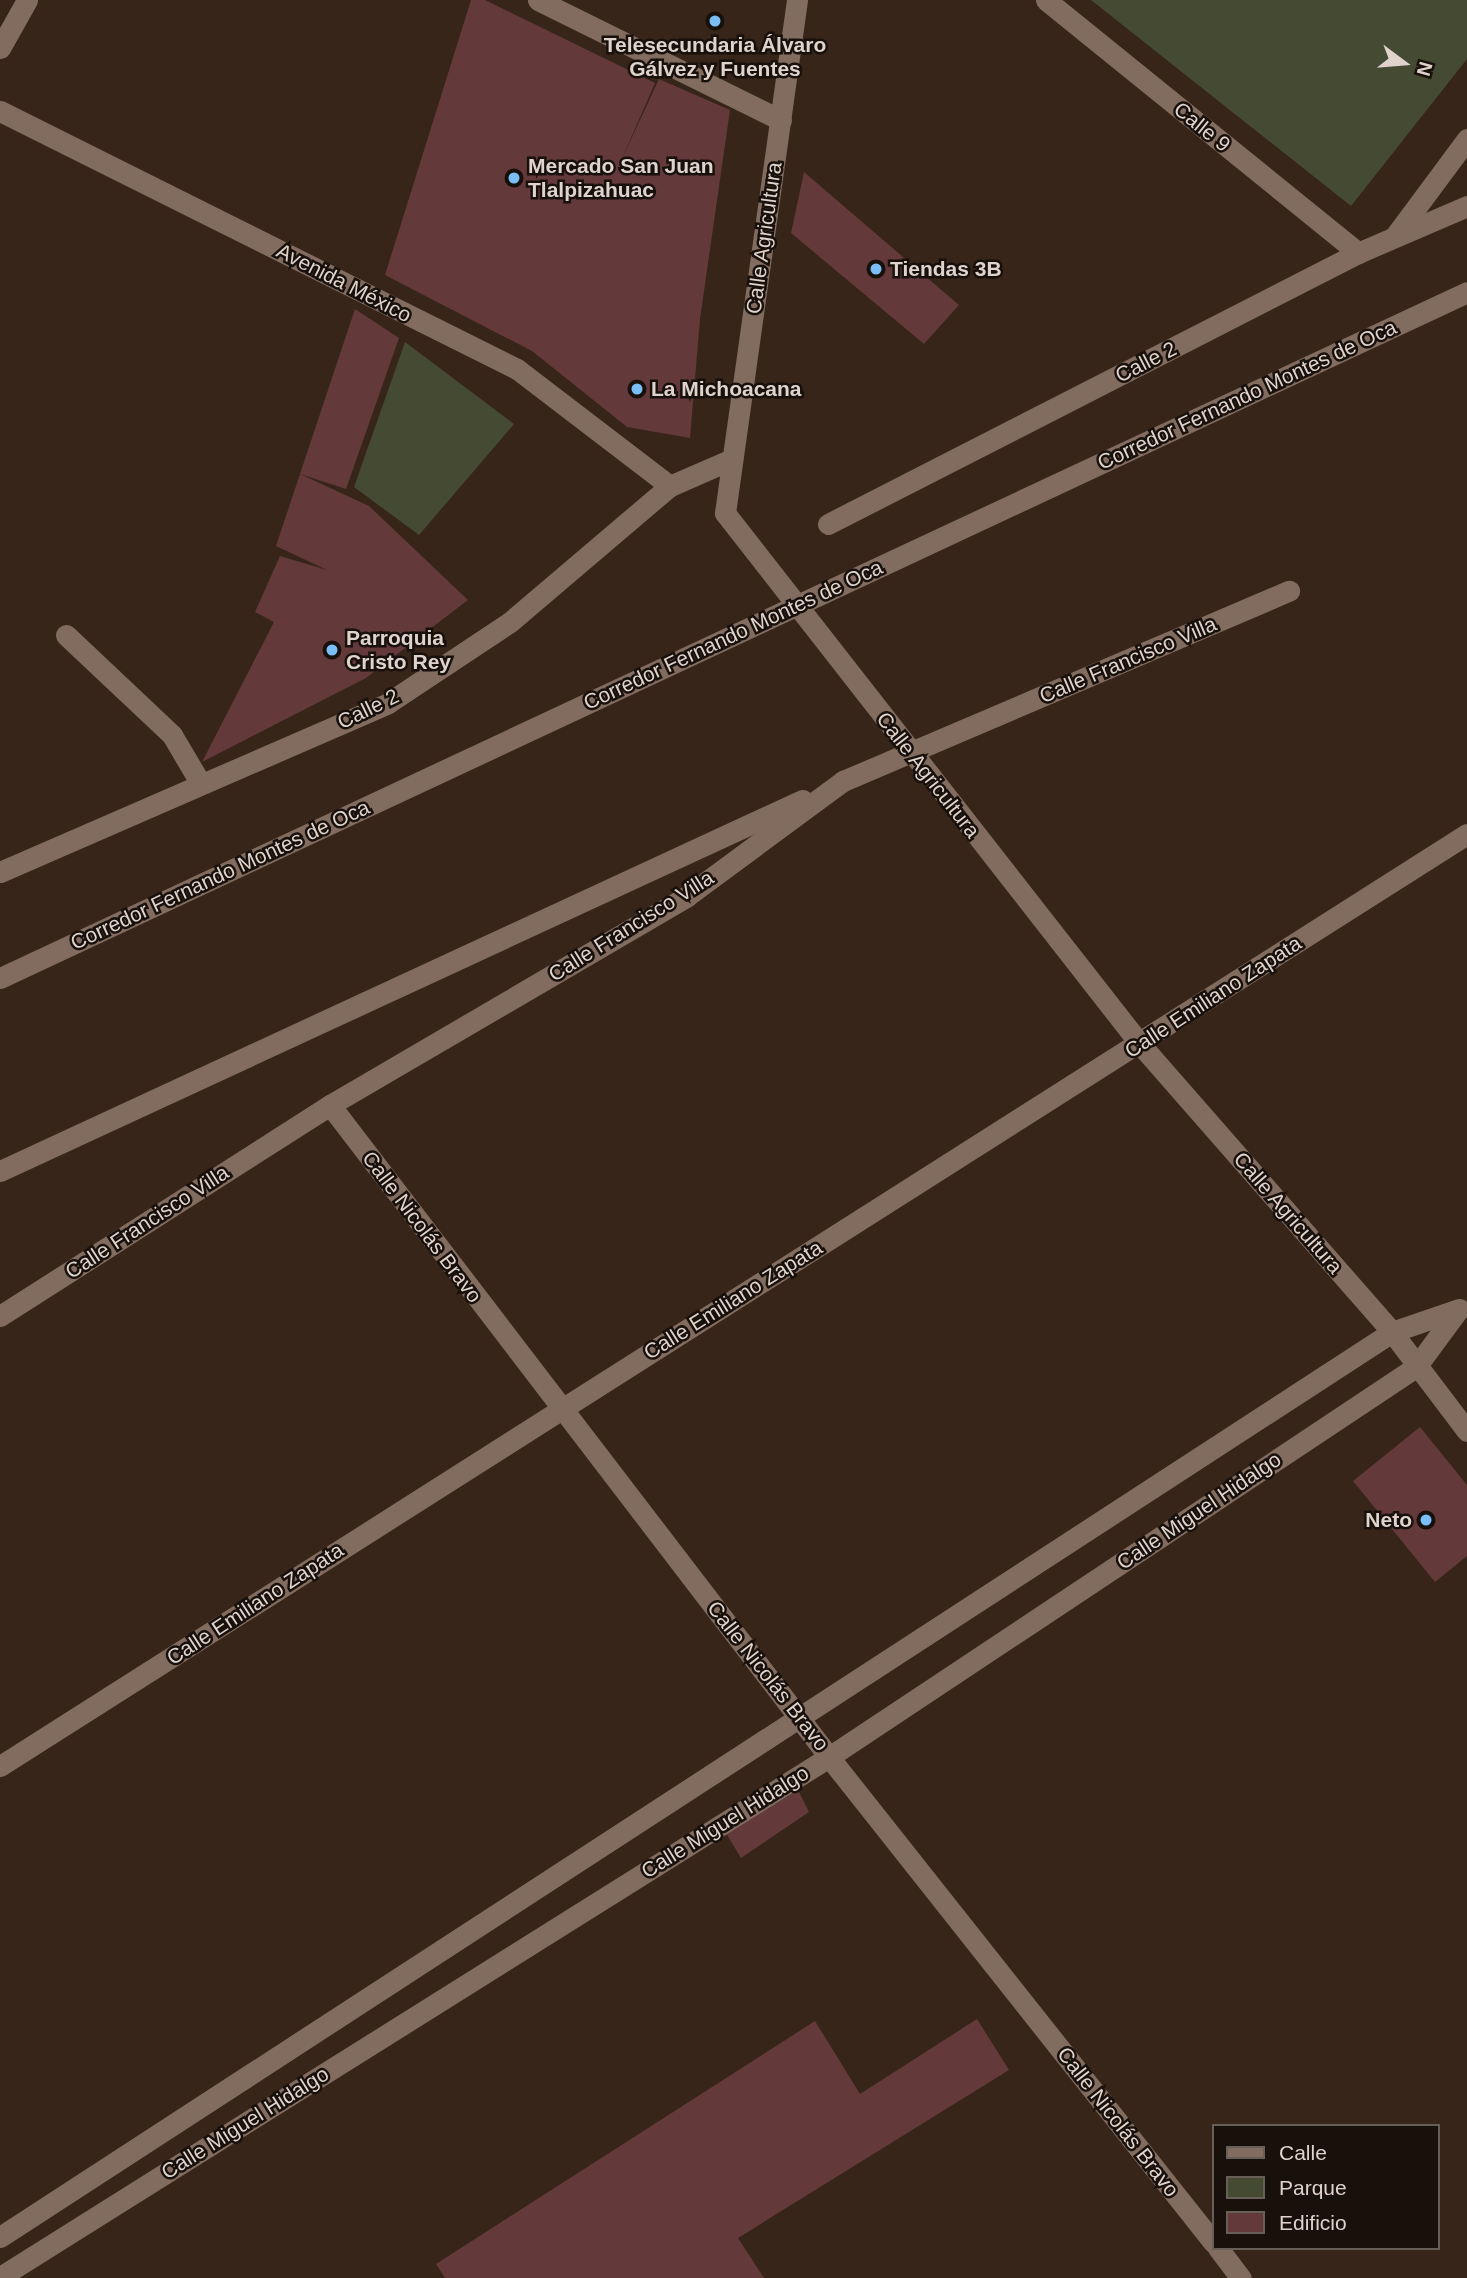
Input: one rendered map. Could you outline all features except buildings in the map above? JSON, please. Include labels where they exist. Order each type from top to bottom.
[{"type":"street","points":[[0,48],[27,0]]},
{"type":"street","points":[[538,0],[780,120]]},
{"type":"street","name":"Calle Agricultura","points":[[797,0],[725,513],[1007,878],[1140,1044],[1392,1332],[1467,1431]]},
{"type":"street","name":"Calle 9","points":[[1046,0],[1358,253]]},
{"type":"street","name":"Avenida México","points":[[0,111],[517,369],[670,486]]},
{"type":"street","points":[[1394,237],[1467,139]]},
{"type":"street","name":"Calle 2","points":[[828,524],[1358,253],[1467,206]]},
{"type":"street","name":"Corredor Fernando Montes de Oca","points":[[0,978],[1467,292]]},
{"type":"street","name":"Calle 2","points":[[0,872],[388,703],[510,622],[670,486],[732,459]]},
{"type":"street","name":"Calle Francisco Villa","points":[[0,1316],[330,1105],[687,896],[843,781],[1289,591]]},
{"type":"street","points":[[66,635],[172,735],[201,785]]},
{"type":"street","points":[[0,1171],[843,781]]},
{"type":"street","name":"Calle Emiliano Zapata","points":[[0,1766],[1467,834]]},
{"type":"street","name":"Calle Nicolás Bravo","points":[[330,1105],[830,1757],[1212,2241]]},
{"type":"street","name":"Calle Miguel Hidalgo","points":[[0,2237],[799,1715],[1392,1332],[1463,1307]]},
{"type":"street","name":"Calle Miguel Hidalgo","points":[[0,2277],[830,1757],[1416,1367],[1463,1307]]},
{"type":"street","points":[[1220,2250],[1241,2278]]},
{"type":"green space","points":[[1091,0],[1467,0],[1467,59],[1351,206]]},
{"type":"green space","points":[[405,342],[514,424],[419,535],[354,487]]},
{"type":"place","name":"Telesecundaria Álvaro Gálvez y Fuentes","points":[[715,21]]},
{"type":"place","name":"Mercado San Juan Tlalpizahuac","points":[[514,178]]},
{"type":"place","name":"Tiendas 3B","points":[[876,269]]},
{"type":"place","name":"La Michoacana","points":[[637,389]]},
{"type":"place","name":"Parroquia Cristo Rey","points":[[332,650]]},
{"type":"place","name":"Neto","points":[[1426,1520]]}]
